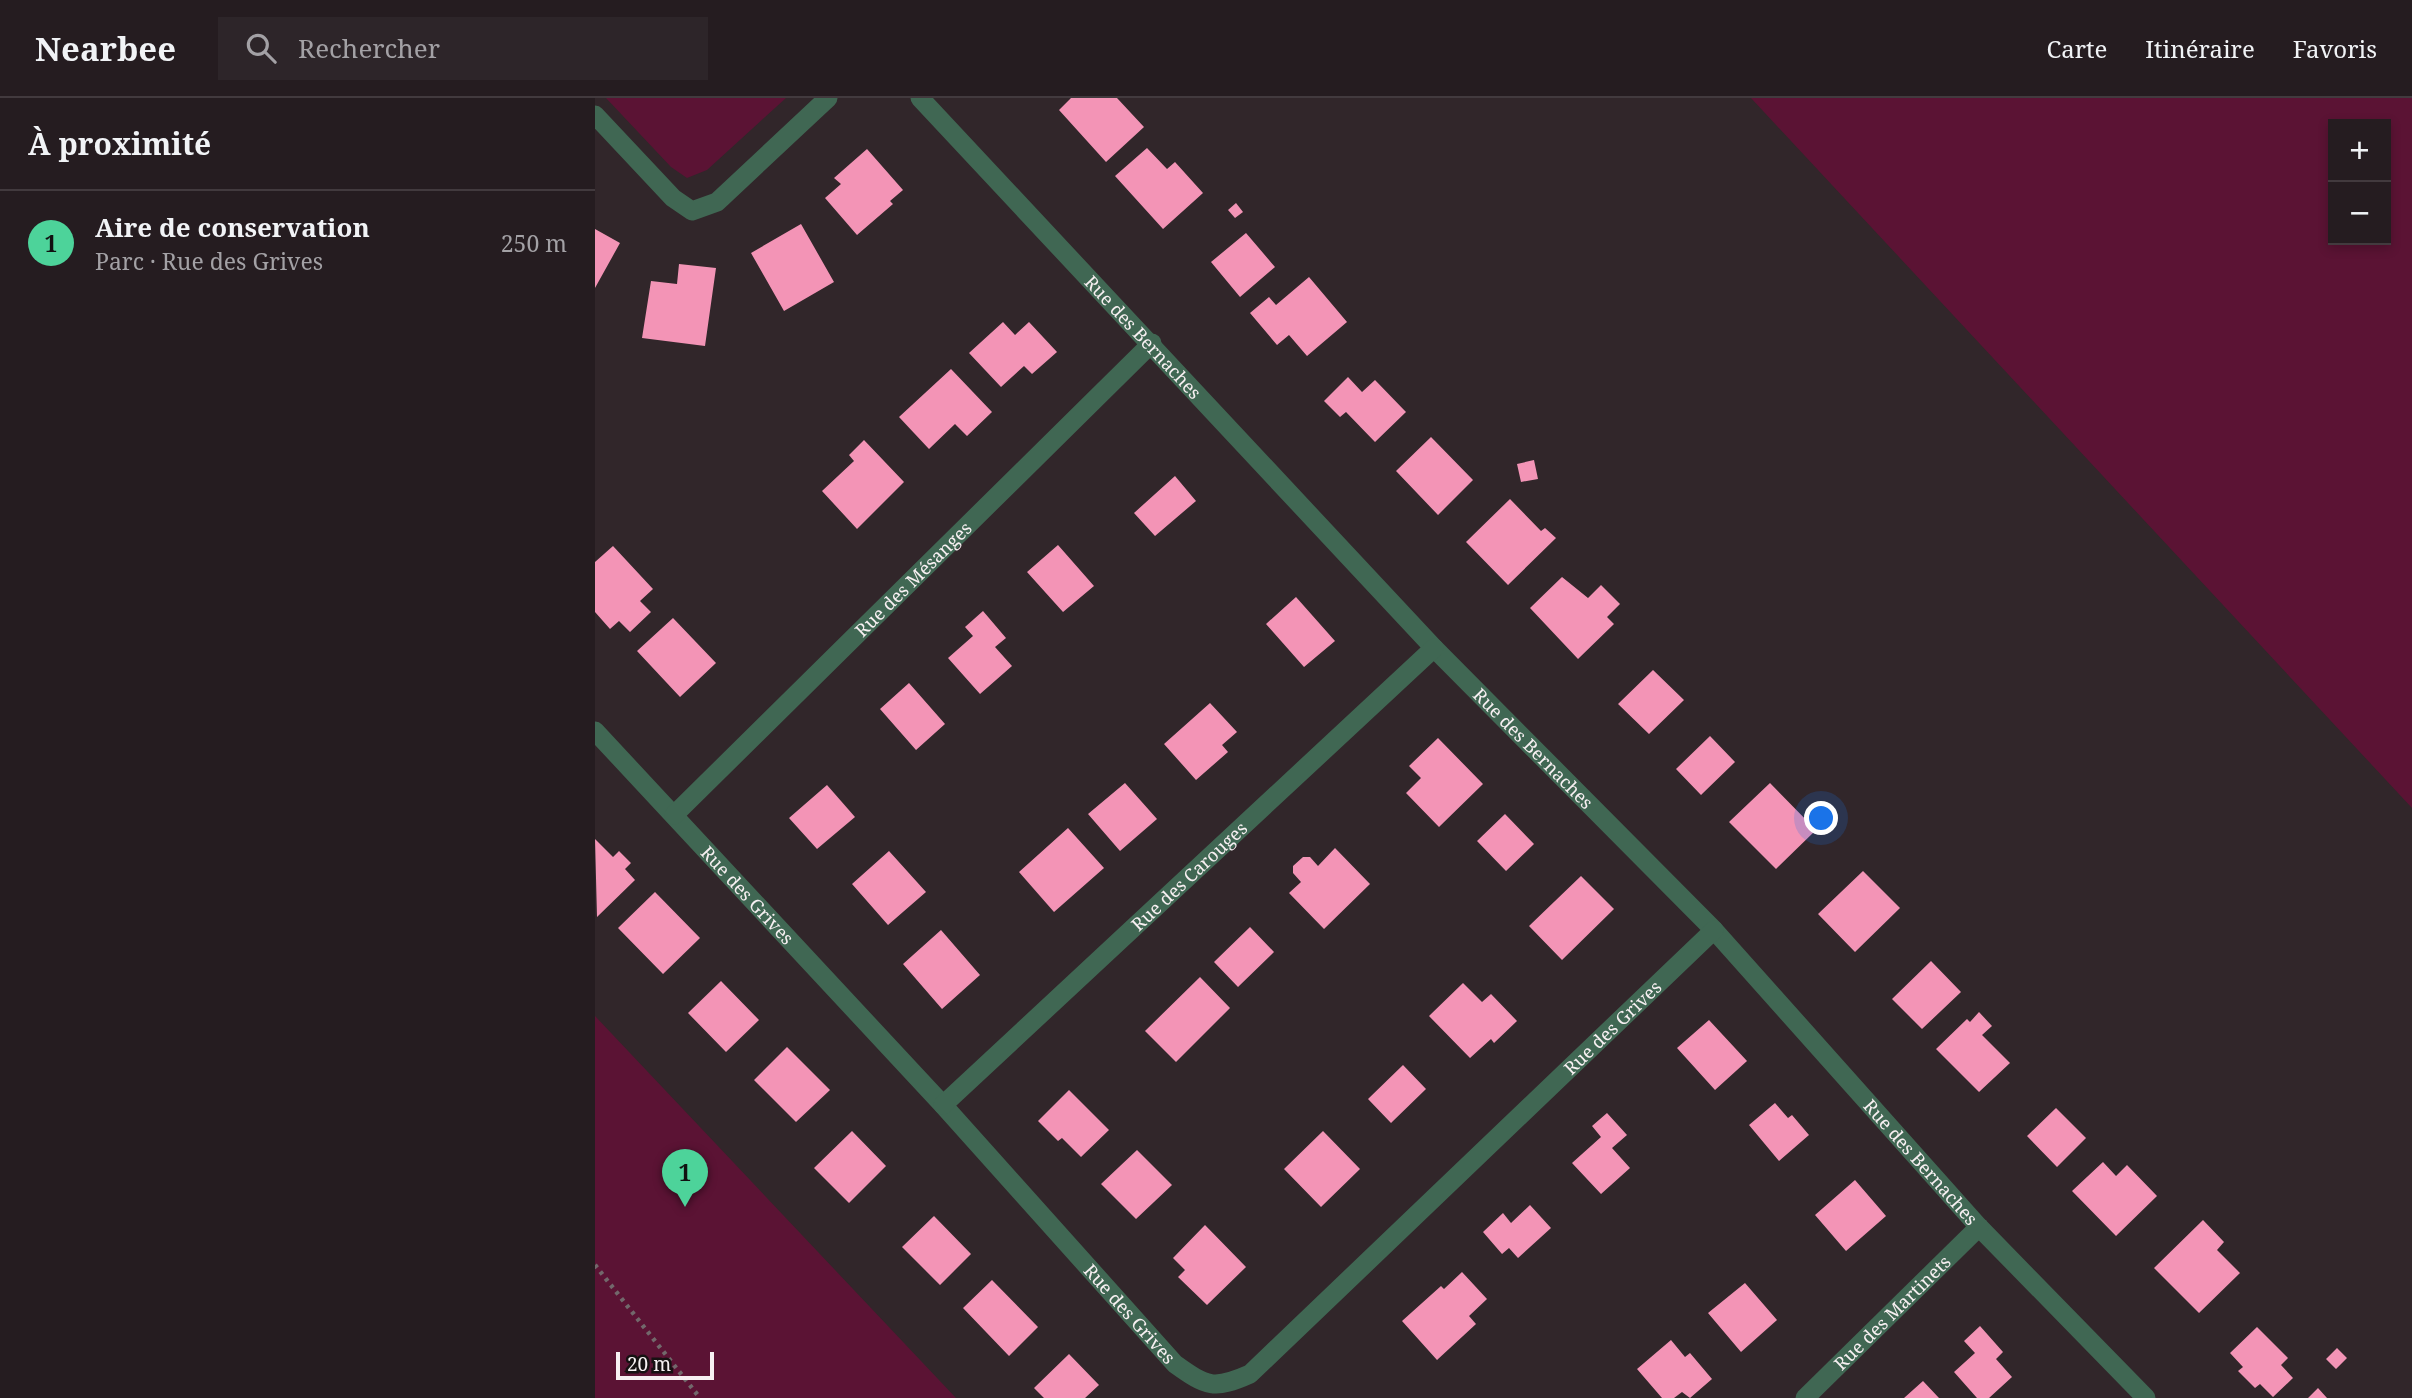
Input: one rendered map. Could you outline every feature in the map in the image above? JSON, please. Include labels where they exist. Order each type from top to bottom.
[{"type":"street","points":[[595,115],[673,198],[692,211],[717,202],[828,98]]},
{"type":"street","name":"Rue des Bernaches","points":[[920,98],[1152,343],[1434,648],[1714,930],[1979,1227],[2146,1398]]},
{"type":"street","name":"Rue des Mésanges","points":[[674,815],[1152,343]]},
{"type":"street","name":"Rue des Carouges","points":[[943,1105],[1434,648]]},
{"type":"street","name":"Rue des Grives","points":[[595,731],[943,1105],[1175,1364],[1198,1380],[1223,1386],[1250,1374],[1714,930]]},
{"type":"street","name":"Rue des Martinets","points":[[1805,1398],[1979,1227]]},
{"type":"path","points":[[595,1265],[700,1398]]},
{"type":"shaded area","points":[[606,98],[786,98],[707,170],[687,178],[671,167]]},
{"type":"shaded area","points":[[1751,98],[2412,98],[2412,808]]},
{"type":"shaded area","points":[[595,1016],[956,1398],[595,1398]]},
{"type":"building","points":[[1071,98],[1117,98],[1144,127],[1106,162],[1059,110]]},
{"type":"building","points":[[1147,148],[1167,169],[1175,162],[1203,193],[1163,229],[1115,176]]},
{"type":"building","points":[[867,149],[903,190],[890,201],[893,204],[857,235],[825,198],[841,184],[834,178]]},
{"type":"building","points":[[1236,203],[1243,212],[1235,218],[1228,210]]},
{"type":"building","points":[[801,224],[834,282],[784,311],[751,253]]},
{"type":"building","points":[[595,229],[620,243],[595,288]]},
{"type":"building","points":[[1246,233],[1275,267],[1240,297],[1211,262]]},
{"type":"building","points":[[679,264],[716,268],[705,346],[642,338],[651,281],[677,284]]},
{"type":"building","points":[[1309,277],[1347,322],[1307,356],[1289,335],[1277,345],[1250,313],[1269,297],[1276,305]]},
{"type":"building","points":[[1003,322],[1015,335],[1029,322],[1057,352],[1032,374],[1024,366],[1001,387],[969,353]]},
{"type":"building","points":[[951,369],[992,412],[967,436],[955,424],[929,449],[899,417]]},
{"type":"building","points":[[1348,377],[1362,392],[1375,380],[1406,412],[1375,442],[1346,412],[1340,417],[1324,401]]},
{"type":"building","points":[[1431,437],[1473,480],[1438,515],[1396,471]]},
{"type":"building","points":[[864,440],[904,482],[857,529],[822,491],[854,461],[849,455]]},
{"type":"building","points":[[1534,460],[1538,479],[1521,482],[1517,464]]},
{"type":"building","points":[[1175,476],[1196,501],[1155,536],[1134,513]]},
{"type":"building","points":[[1510,499],[1541,531],[1545,528],[1556,538],[1508,585],[1466,542]]},
{"type":"building","points":[[1058,545],[1094,586],[1063,612],[1027,572]]},
{"type":"building","points":[[613,546],[653,589],[640,601],[651,612],[630,632],[619,621],[610,629],[595,612],[595,562]]},
{"type":"building","points":[[1562,577],[1588,598],[1601,585],[1620,604],[1607,617],[1614,624],[1578,659],[1530,608]]},
{"type":"building","points":[[1296,597],[1335,641],[1304,667],[1266,624]]},
{"type":"building","points":[[983,611],[1006,638],[995,647],[1012,666],[980,694],[948,658],[973,636],[965,627]]},
{"type":"building","points":[[673,618],[716,663],[680,697],[637,651]]},
{"type":"building","points":[[1653,670],[1684,700],[1649,734],[1618,704]]},
{"type":"building","points":[[909,683],[945,724],[916,750],[880,709]]},
{"type":"building","points":[[1210,703],[1237,732],[1222,745],[1228,752],[1196,780],[1164,744]]},
{"type":"building","points":[[1710,736],[1735,762],[1701,795],[1676,769]]},
{"type":"building","points":[[1438,738],[1483,784],[1439,827],[1406,793],[1421,778],[1409,766]]},
{"type":"building","points":[[1125,783],[1157,819],[1120,851],[1088,814]]},
{"type":"building","points":[[1770,783],[1816,830],[1776,869],[1729,822]]},
{"type":"building","points":[[827,785],[855,817],[817,849],[789,818]]},
{"type":"building","points":[[1505,814],[1534,844],[1506,871],[1477,841]]},
{"type":"building","points":[[1068,828],[1104,868],[1054,912],[1019,872]]},
{"type":"building","points":[[595,839],[613,857],[619,851],[631,863],[625,869],[635,880],[597,917]]},
{"type":"building","points":[[1335,848],[1370,884],[1324,929],[1289,893],[1301,882],[1293,873],[1293,866],[1303,857],[1310,857],[1318,866]]},
{"type":"building","points":[[889,851],[926,892],[888,925],[852,884]]},
{"type":"building","points":[[1863,871],[1900,908],[1855,952],[1818,914]]},
{"type":"building","points":[[1581,876],[1614,909],[1562,960],[1529,926]]},
{"type":"building","points":[[655,892],[700,938],[663,974],[618,928]]},
{"type":"building","points":[[1250,927],[1274,952],[1238,987],[1214,962]]},
{"type":"building","points":[[941,930],[980,975],[942,1009],[903,964]]},
{"type":"building","points":[[1931,961],[1961,992],[1922,1029],[1892,999]]},
{"type":"building","points":[[1200,977],[1230,1008],[1176,1062],[1145,1031]]},
{"type":"building","points":[[721,981],[759,1020],[726,1052],[688,1013]]},
{"type":"building","points":[[1463,983],[1482,1002],[1491,994],[1517,1021],[1494,1043],[1491,1039],[1470,1058],[1429,1016]]},
{"type":"building","points":[[1979,1012],[1992,1026],[1982,1035],[2010,1063],[1979,1092],[1936,1049],[1967,1019],[1970,1022]]},
{"type":"building","points":[[1709,1020],[1747,1061],[1715,1090],[1677,1048]]},
{"type":"building","points":[[787,1047],[830,1090],[796,1122],[754,1080]]},
{"type":"building","points":[[1403,1065],[1426,1089],[1391,1123],[1368,1099]]},
{"type":"building","points":[[1069,1090],[1109,1130],[1081,1157],[1062,1138],[1058,1141],[1038,1121]]},
{"type":"building","points":[[1775,1103],[1788,1118],[1792,1115],[1809,1135],[1779,1161],[1749,1125]]},
{"type":"building","points":[[2056,1108],[2086,1138],[2057,1167],[2027,1136]]},
{"type":"building","points":[[1607,1113],[1627,1135],[1612,1148],[1630,1168],[1601,1194],[1572,1163],[1601,1137],[1592,1126]]},
{"type":"building","points":[[852,1131],[886,1166],[849,1203],[814,1168]]},
{"type":"building","points":[[1323,1131],[1360,1169],[1321,1207],[1284,1169]]},
{"type":"building","points":[[1137,1150],[1172,1185],[1136,1219],[1101,1184]]},
{"type":"building","points":[[2103,1162],[2116,1176],[2127,1165],[2157,1196],[2116,1236],[2072,1191]]},
{"type":"building","points":[[1855,1180],[1886,1216],[1846,1251],[1815,1215]]},
{"type":"building","points":[[1530,1205],[1551,1228],[1518,1258],[1509,1248],[1502,1254],[1483,1232],[1503,1213],[1511,1223]]},
{"type":"building","points":[[934,1216],[971,1254],[940,1285],[902,1247]]},
{"type":"building","points":[[2203,1220],[2224,1242],[2217,1250],[2240,1273],[2199,1313],[2154,1268]]},
{"type":"building","points":[[1205,1225],[1246,1267],[1207,1305],[1178,1277],[1185,1270],[1173,1258]]},
{"type":"building","points":[[1462,1272],[1487,1299],[1469,1316],[1476,1324],[1437,1360],[1402,1321],[1441,1286],[1444,1289]]},
{"type":"building","points":[[992,1280],[1038,1327],[1009,1356],[963,1308]]},
{"type":"building","points":[[1745,1283],[1777,1320],[1741,1352],[1708,1313]]},
{"type":"building","points":[[1980,1326],[2003,1352],[1996,1359],[2012,1377],[1989,1398],[1977,1398],[1954,1372],[1975,1353],[1964,1341]]},
{"type":"building","points":[[2257,1327],[2288,1358],[2281,1365],[2293,1378],[2273,1397],[2260,1384],[2255,1388],[2238,1371],[2243,1367],[2230,1353]]},
{"type":"building","points":[[1671,1340],[1685,1357],[1690,1353],[1712,1379],[1690,1398],[1682,1392],[1674,1398],[1662,1398],[1637,1369]]},
{"type":"building","points":[[2337,1348],[2347,1358],[2336,1369],[2326,1359]]},
{"type":"building","points":[[1069,1354],[1099,1385],[1085,1398],[1044,1398],[1034,1388]]},
{"type":"building","points":[[1923,1381],[1939,1398],[1904,1398]]},
{"type":"building","points":[[2318,1388],[2327,1398],[2308,1398]]},
{"type":"place","name":"Aire de conservation","points":[[685,1207]]}]
